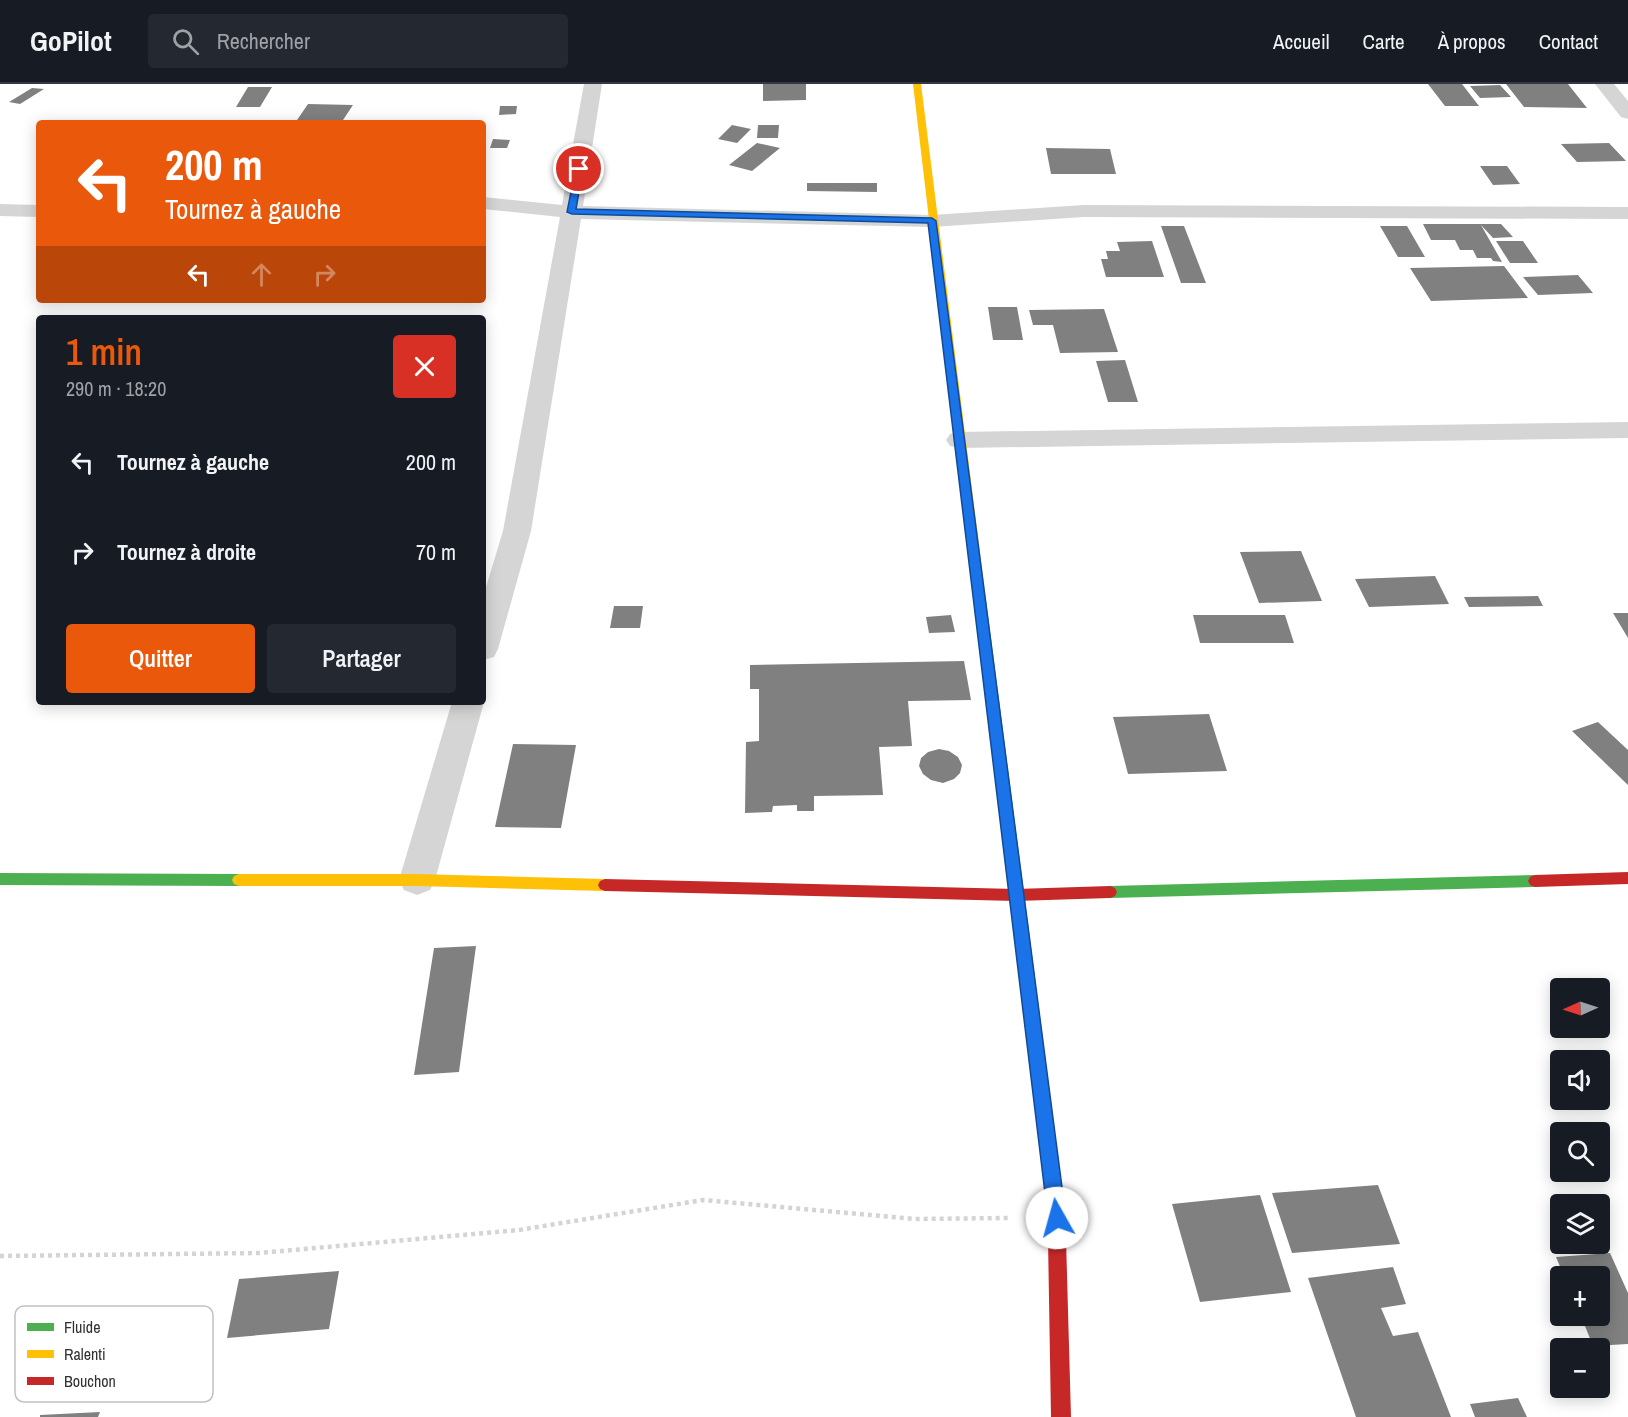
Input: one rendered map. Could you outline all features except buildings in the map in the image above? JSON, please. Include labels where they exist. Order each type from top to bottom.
[{"type":"street","points":[[486,640],[517,531],[593,84]]},
{"type":"street","points":[[917,84],[959,440],[1057,1218],[1061,1417]]},
{"type":"street","points":[[1604,84],[1628,113]]},
{"type":"street","points":[[486,203],[572,212],[932,221],[1084,211],[1628,213]]},
{"type":"street","points":[[0,210],[36,211]]},
{"type":"street","points":[[959,440],[1628,430]]},
{"type":"street","points":[[417,880],[467,705]]},
{"type":"street","points":[[0,879],[417,880],[1016,895],[1628,878]]},
{"type":"path","points":[[0,1256],[259,1253],[519,1230],[703,1200],[915,1219],[1057,1218]]},
{"type":"traffic: fast","points":[[980,600],[1027,978]]},
{"type":"traffic: fast","points":[[0,879],[239,880]]},
{"type":"traffic: fast","points":[[1110,892],[1535,881]]},
{"type":"traffic: slow","points":[[917,84],[980,600]]},
{"type":"traffic: slow","points":[[239,880],[417,880],[605,885]]},
{"type":"traffic: slow","points":[[1027,978],[1057,1218],[1057,1239]]},
{"type":"traffic: jam","points":[[1535,881],[1628,878]]},
{"type":"traffic: jam","points":[[605,885],[1016,895],[1110,892]]},
{"type":"traffic: jam","points":[[1057,1239],[1061,1417]]},
{"type":"route","points":[[579,169],[572,212],[932,221],[1057,1218]]}]
